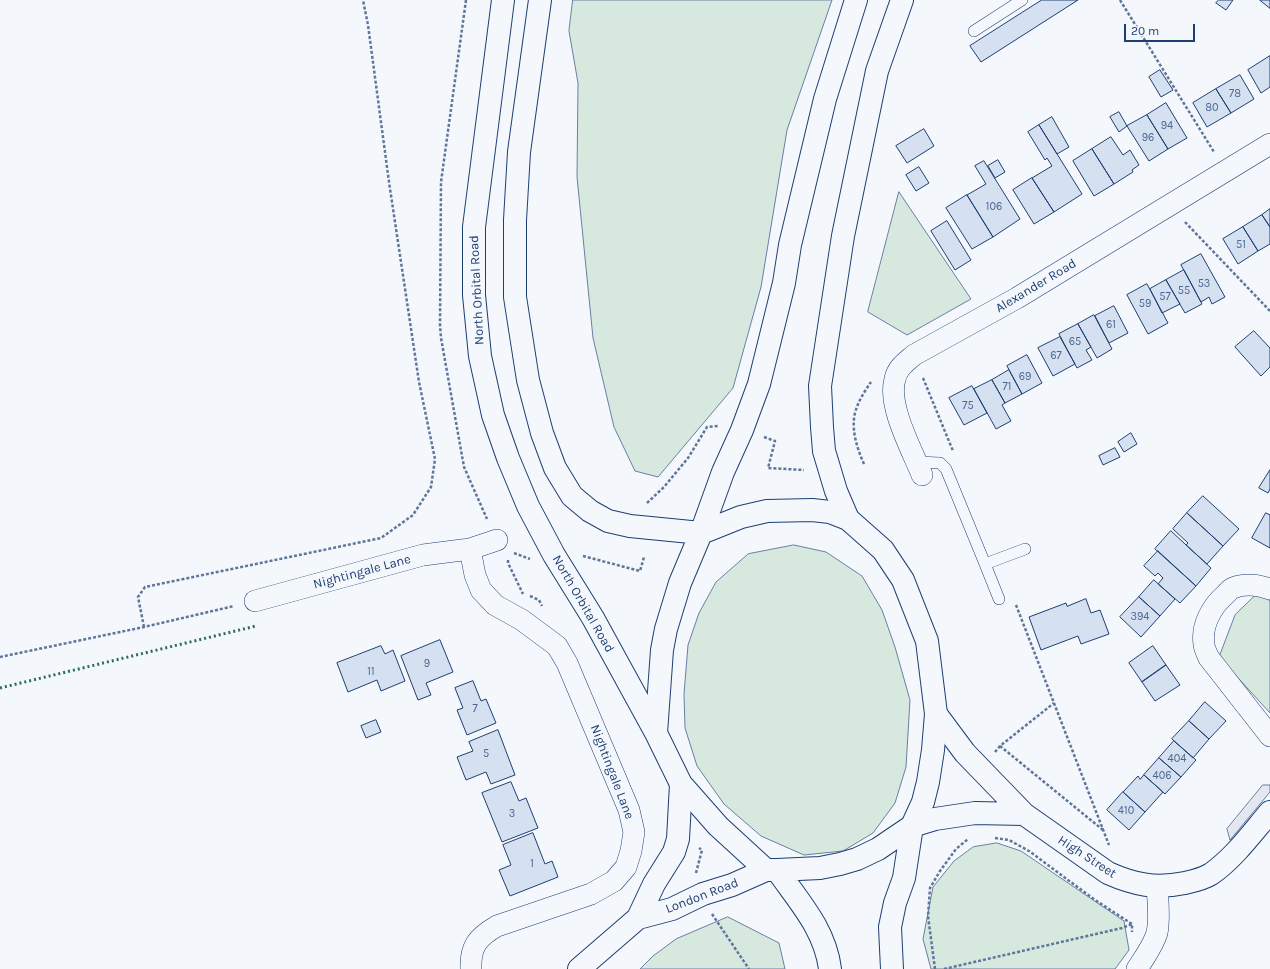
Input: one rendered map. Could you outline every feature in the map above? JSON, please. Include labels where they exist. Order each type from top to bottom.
[{"type":"main road","name":"North Orbital Road","points":[[503,0],[474,227],[474,294],[480,356],[493,415],[508,458],[528,506],[554,555],[593,618],[656,733],[681,784]]},
{"type":"main road","points":[[540,0],[519,152],[515,220],[515,297],[528,380],[542,432],[555,468],[572,496],[590,511],[608,521],[630,526],[701,532],[741,517],[768,511],[812,510],[830,512],[848,519],[883,550],[904,580],[927,641],[936,714],[933,750],[928,782],[923,802],[912,826],[904,878],[895,903],[890,927],[892,969]]},
{"type":"main road","points":[[656,733],[662,650],[666,630],[680,583],[759,384],[784,283],[790,245],[825,99],[856,0]]},
{"type":"main road","points":[[848,519],[836,491],[824,450],[820,386],[843,236],[877,70],[902,0]]},
{"type":"main road","name":"High Street","points":[[936,714],[965,753],[1024,814],[1108,873],[1122,880],[1140,885],[1170,886],[1200,879],[1211,874],[1234,854],[1270,812]]},
{"type":"main road","points":[[681,784],[718,826],[772,870],[813,919],[822,939],[830,969]]},
{"type":"main road","name":"London Road","points":[[579,969],[638,918],[654,884],[674,852],[678,838],[681,784]]},
{"type":"main road","points":[[772,870],[820,868],[857,859],[878,849],[912,826],[935,819],[976,813],[1024,814]]},
{"type":"main road","name":"London Road","points":[[638,918],[672,909],[703,894],[772,870]]},
{"type":"street","name":"Alexander Road","points":[[920,468],[897,415],[893,390],[895,378],[900,368],[914,355],[1017,298],[1270,144]]},
{"type":"street","name":"Nightingale Lane","points":[[255,601],[423,555],[470,549],[497,540]]},
{"type":"street","name":"Nightingale Lane","points":[[470,549],[474,575],[481,590],[494,605],[522,620],[557,646],[567,663],[629,810],[634,832],[631,852],[626,867],[614,881],[591,894],[497,926],[485,933],[475,943],[470,959],[471,969]]},
{"type":"street","points":[[1270,589],[1257,585],[1245,585],[1232,588],[1212,609],[1205,626],[1204,644],[1209,658],[1270,736]]},
{"type":"street","points":[[1137,969],[1149,951],[1156,934],[1159,919],[1157,886]]},
{"type":"lane","points":[[974,32],[1022,0]]},
{"type":"lane","points":[[920,468],[940,463],[946,469],[999,599]]},
{"type":"lane","points":[[986,564],[1025,549]]},
{"type":"path","points":[[144,626],[138,597],[144,588],[381,538],[413,515],[431,487],[435,459],[419,382],[368,25],[362,0]]},
{"type":"path","points":[[1120,0],[1226,171]]},
{"type":"path","points":[[1169,205],[1270,311]]},
{"type":"path","points":[[864,464],[854,435],[855,413],[861,398],[873,379]]},
{"type":"path","points":[[647,503],[664,487],[688,458],[707,427],[721,426]]},
{"type":"path","points":[[763,437],[775,441],[768,468],[804,470]]},
{"type":"path","points":[[577,554],[640,571],[644,557]]},
{"type":"path","points":[[0,657],[255,601]]},
{"type":"path","points":[[1054,703],[1000,746],[1104,831]]},
{"type":"path","points":[[935,969],[928,916],[930,888],[956,849],[968,839],[975,838]]},
{"type":"path","points":[[989,838],[1009,840],[1029,851],[1095,900],[1132,924]]},
{"type":"path","points":[[697,846],[702,850],[696,873],[698,879]]},
{"type":"path","points":[[712,914],[749,969]]},
{"type":"path","points":[[1132,924],[1132,937]]},
{"type":"path","points":[[944,969],[1132,924]]},
{"type":"shaded area","points":[[573,0],[832,0],[787,130],[761,287],[733,388],[658,477],[635,471],[614,427],[593,338],[577,177],[578,83],[569,31]]},
{"type":"shaded area","points":[[899,192],[971,299],[907,335],[868,312]]},
{"type":"shaded area","points":[[794,545],[826,552],[862,576],[882,610],[895,647],[910,700],[906,767],[895,803],[873,833],[843,851],[804,855],[761,836],[724,804],[697,766],[685,728],[684,694],[688,645],[699,613],[716,582],[748,554]]},
{"type":"shaded area","points":[[1259,592],[1270,601],[1270,713],[1219,657],[1235,615]]},
{"type":"shaded area","points":[[1263,785],[1270,785],[1270,792],[1230,840],[1227,829]]},
{"type":"shaded area","points":[[997,843],[1021,851],[1124,921],[1129,950],[1115,969],[931,969],[923,939],[933,887],[954,861],[973,847]]},
{"type":"shaded area","points":[[728,917],[779,943],[785,969],[640,969],[653,956],[676,939]]},
{"type":"building","points":[[1042,0],[1078,0],[981,62],[970,46]]},
{"type":"building","points":[[1219,0],[1233,0],[1226,10],[1216,3]]},
{"type":"building","points":[[1260,0],[1270,0],[1270,8]]},
{"type":"building","points":[[1270,56],[1270,87],[1261,93],[1248,70]]},
{"type":"building","points":[[1160,70],[1173,90],[1161,97],[1149,77]]},
{"type":"building","points":[[1240,75],[1254,99],[1231,113],[1216,89]]},
{"type":"building","points":[[1216,89],[1231,113],[1207,127],[1193,103]]},
{"type":"building","points":[[1166,103],[1187,138],[1168,149],[1147,115]]},
{"type":"building","points":[[1119,112],[1127,126],[1119,132],[1110,117]]},
{"type":"building","points":[[1147,115],[1168,149],[1149,161],[1127,126]]},
{"type":"building","points":[[1052,117],[1069,147],[1057,154],[1039,125]]},
{"type":"building","points":[[1039,125],[1082,194],[1054,212],[1032,178],[1052,166],[1047,158],[1045,160],[1028,132]]},
{"type":"building","points":[[924,129],[934,146],[907,163],[896,146]]},
{"type":"building","points":[[1111,137],[1123,155],[1130,150],[1139,165],[1132,170],[1133,172],[1114,184],[1092,149]]},
{"type":"building","points":[[1092,149],[1114,184],[1094,196],[1073,161]]},
{"type":"building","points":[[998,160],[1005,172],[995,178],[988,166]]},
{"type":"building","points":[[984,161],[1020,219],[993,237],[967,195],[986,184],[975,166]]},
{"type":"building","points":[[919,167],[929,183],[916,191],[906,175]]},
{"type":"building","points":[[1032,178],[1054,212],[1034,224],[1013,190]]},
{"type":"building","points":[[967,195],[993,237],[972,249],[946,208]]},
{"type":"building","points":[[1270,209],[1270,227],[1262,215]]},
{"type":"building","points":[[1262,215],[1270,227],[1270,244],[1258,251],[1243,227]]},
{"type":"building","points":[[947,221],[971,260],[955,270],[931,231]]},
{"type":"building","points":[[1243,227],[1258,251],[1238,264],[1223,239]]},
{"type":"building","points":[[1201,254],[1225,297],[1212,304],[1209,297],[1201,302],[1181,265]]},
{"type":"building","points":[[1184,270],[1202,304],[1185,313],[1166,280]]},
{"type":"building","points":[[1166,280],[1180,304],[1162,313],[1150,289]]},
{"type":"building","points":[[1147,284],[1168,323],[1148,334],[1127,295]]},
{"type":"building","points":[[1114,306],[1128,333],[1109,343],[1095,316]]},
{"type":"building","points":[[1094,315],[1112,349],[1097,358],[1078,324]]},
{"type":"building","points":[[1078,324],[1091,347],[1086,350],[1092,360],[1077,368],[1059,334]]},
{"type":"building","points":[[1254,331],[1270,348],[1270,367],[1261,376],[1235,347]]},
{"type":"building","points":[[1060,337],[1075,364],[1053,376],[1038,348]]},
{"type":"building","points":[[1027,355],[1042,383],[1022,394],[1007,366]]},
{"type":"building","points":[[1009,370],[1022,394],[1005,403],[992,380]]},
{"type":"building","points":[[992,380],[1005,403],[1002,405],[1011,421],[996,429],[974,389]]},
{"type":"building","points":[[972,386],[987,413],[964,425],[949,398]]},
{"type":"building","points":[[1131,433],[1137,444],[1124,452],[1118,442]]},
{"type":"building","points":[[1115,448],[1120,457],[1103,465],[1099,456]]},
{"type":"building","points":[[1270,470],[1270,489],[1268,493],[1259,488]]},
{"type":"building","points":[[1203,496],[1239,529],[1223,546],[1187,513]]},
{"type":"building","points":[[1187,513],[1223,546],[1207,564],[1186,545],[1188,543],[1173,529]]},
{"type":"building","points":[[1266,513],[1270,515],[1270,548],[1252,538]]},
{"type":"building","points":[[1171,531],[1211,568],[1196,586],[1155,549]]},
{"type":"building","points":[[1158,551],[1196,586],[1180,603],[1158,584],[1163,578],[1158,573],[1155,576],[1144,566]]},
{"type":"building","points":[[1154,580],[1175,599],[1160,616],[1139,597]]},
{"type":"building","points":[[1139,597],[1160,616],[1141,637],[1120,617]]},
{"type":"building","points":[[1086,599],[1091,613],[1100,610],[1109,634],[1081,644],[1078,636],[1041,650],[1029,617],[1066,603],[1067,606]]},
{"type":"building","points":[[440,640],[453,672],[426,683],[431,695],[418,700],[401,656]]},
{"type":"building","points":[[381,646],[385,654],[393,650],[405,681],[381,691],[377,680],[348,692],[337,663]]},
{"type":"building","points":[[1153,646],[1166,665],[1142,682],[1129,663]]},
{"type":"building","points":[[1166,665],[1180,685],[1155,701],[1142,682]]},
{"type":"building","points":[[473,681],[481,701],[486,699],[496,723],[467,735],[457,710],[463,708],[455,688]]},
{"type":"building","points":[[1205,702],[1226,721],[1209,739],[1189,721]]},
{"type":"building","points":[[376,720],[381,732],[366,738],[361,726]]},
{"type":"building","points":[[1189,721],[1209,739],[1193,758],[1172,739]]},
{"type":"building","points":[[498,730],[515,775],[491,784],[486,772],[466,780],[457,757],[473,751],[469,742]]},
{"type":"building","points":[[1174,741],[1196,760],[1181,777],[1159,758]]},
{"type":"building","points":[[1159,758],[1181,777],[1165,794],[1144,775]]},
{"type":"building","points":[[1144,775],[1163,792],[1145,812],[1123,792],[1138,776],[1140,779]]},
{"type":"building","points":[[511,782],[519,801],[526,798],[538,828],[502,842],[482,793]]},
{"type":"building","points":[[1123,792],[1145,812],[1129,830],[1107,810]]},
{"type":"building","points":[[533,833],[545,864],[552,861],[558,877],[510,896],[499,870],[511,865],[503,845]]},
{"type":"hedge","points":[[0,688],[256,626]]}]
